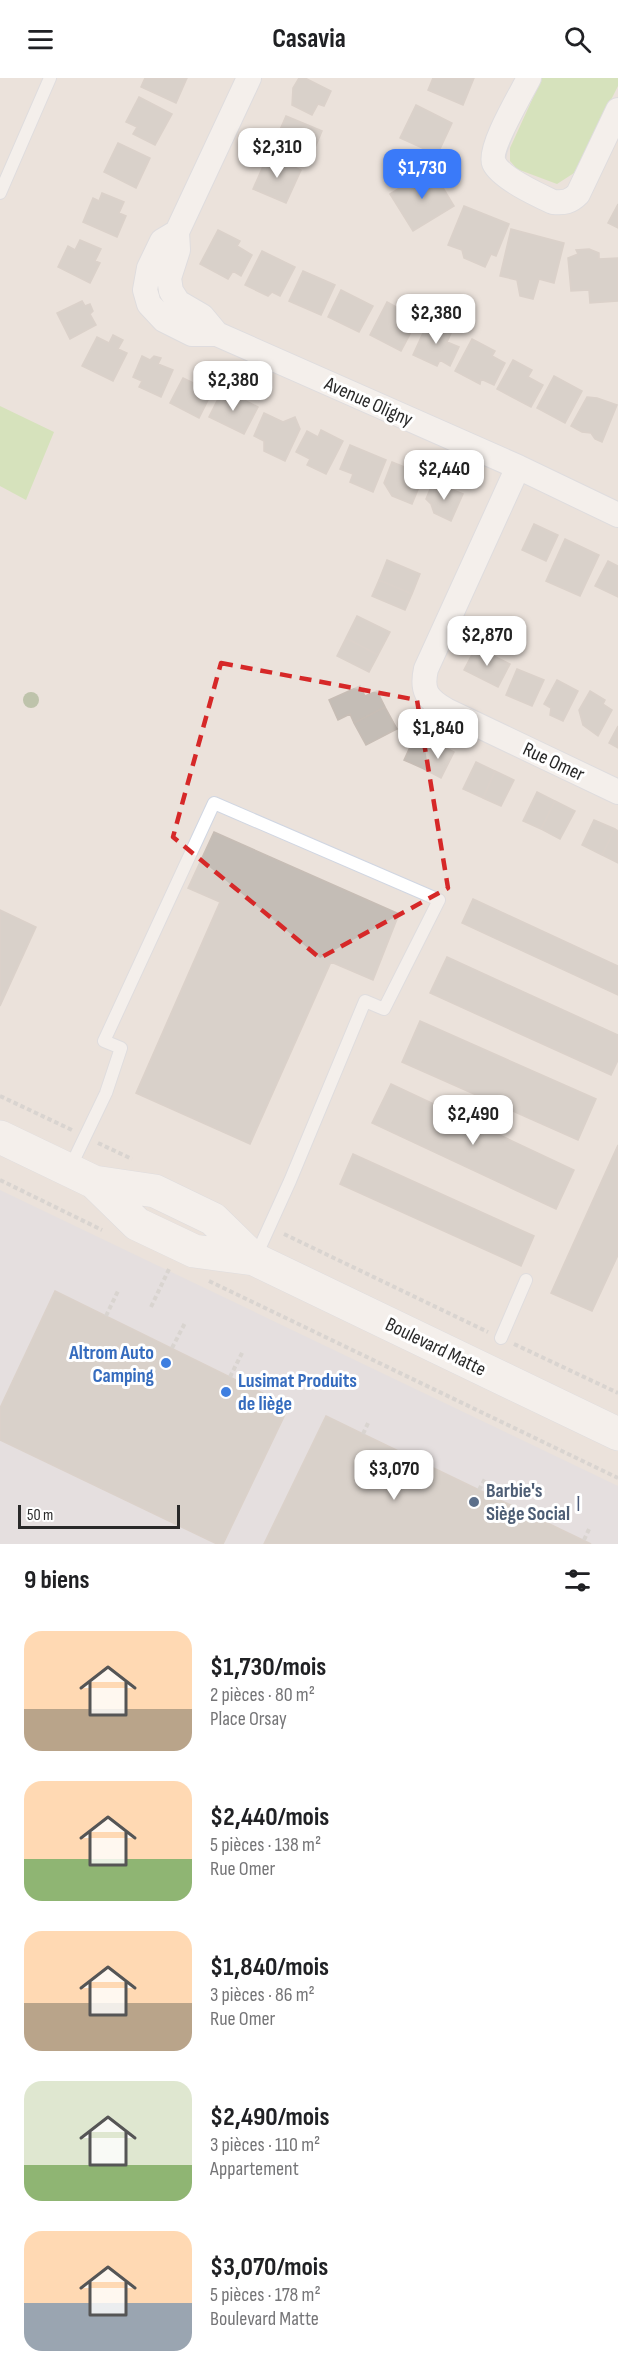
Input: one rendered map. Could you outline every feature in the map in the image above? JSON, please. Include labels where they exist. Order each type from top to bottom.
[{"type":"main road","name":"Boulevard Matte","points":[[0,1137],[82,1176],[165,1195],[213,1219],[254,1259],[618,1434]]},
{"type":"street","name":"Avenue Oligny","points":[[249,78],[177,232],[162,241],[149,268],[145,290],[149,304],[164,320],[192,334],[218,334],[518,466],[618,516]]},
{"type":"street","points":[[529,78],[497,142],[493,161],[506,176],[553,202],[572,201],[578,194],[618,110]]},
{"type":"street","name":"Rue Omer","points":[[518,466],[426,669],[423,682],[424,692],[431,701],[446,710],[618,792]]},
{"type":"lane","points":[[0,194],[50,78]]},
{"type":"lane","points":[[82,1176],[121,1047],[104,1041],[214,803],[439,900],[384,1009],[365,1001],[254,1259]]},
{"type":"lane","points":[[501,1338],[526,1280]]},
{"type":"path","points":[[0,1096],[64,1126]]},
{"type":"path","points":[[0,1180],[93,1226]]},
{"type":"path","name":"Boulevard Matte","points":[[293,1238],[480,1328]]},
{"type":"path","points":[[151,1307],[172,1264]]},
{"type":"path","points":[[106,1316],[118,1291]]},
{"type":"path","points":[[172,1348],[185,1323]]},
{"type":"path","name":"Boulevard Matte","points":[[316,1332],[618,1478]]},
{"type":"path","points":[[521,1347],[618,1393]]},
{"type":"path","points":[[230,1377],[243,1351]]},
{"type":"path","points":[[363,1434],[369,1421]]},
{"type":"path","points":[[479,1490],[486,1477]]},
{"type":"path","points":[[584,1540],[590,1527]]},
{"type":"highlighted area","points":[[221,663],[417,700],[448,888],[320,958],[173,837]]},
{"type":"shaded area","points":[[0,1190],[618,1486],[618,1544],[0,1544]]},
{"type":"green space","points":[[542,78],[618,78],[618,86],[574,173],[557,184],[517,169],[510,161],[510,148]]},
{"type":"green space","points":[[0,406],[54,432],[26,500],[0,486]]},
{"type":"building","points":[[145,78],[187,78],[176,103],[141,87]]},
{"type":"building","points":[[299,78],[305,78],[331,91],[324,106],[318,104],[312,115],[292,105],[293,88]]},
{"type":"building","points":[[433,78],[474,78],[463,105],[428,90]]},
{"type":"building","points":[[139,97],[172,114],[155,145],[133,134],[137,127],[126,122]]},
{"type":"building","points":[[416,105],[452,123],[440,149],[431,152],[400,138]]},
{"type":"building","points":[[286,116],[322,131],[309,162],[271,146],[271,140],[276,139]]},
{"type":"building","points":[[118,143],[150,158],[136,188],[104,172]]},
{"type":"building","points":[[268,155],[301,170],[286,203],[253,189]]},
{"type":"building","points":[[431,168],[454,206],[413,231],[390,194]]},
{"type":"building","points":[[102,193],[124,202],[119,213],[126,216],[117,237],[83,222],[93,198],[99,201]]},
{"type":"building","points":[[618,204],[618,228],[608,223]]},
{"type":"building","points":[[464,206],[509,224],[496,256],[491,254],[485,267],[464,258],[462,250],[448,245]]},
{"type":"building","points":[[511,229],[564,243],[554,283],[539,279],[533,299],[520,296],[517,280],[500,276]]},
{"type":"building","points":[[218,230],[240,241],[237,246],[252,255],[241,276],[233,271],[228,279],[200,264]]},
{"type":"building","points":[[80,240],[101,249],[95,261],[100,263],[90,283],[58,267],[68,246],[75,250]]},
{"type":"building","points":[[589,249],[599,253],[599,259],[618,258],[618,301],[590,303],[589,290],[571,291],[568,258],[578,254],[576,250]]},
{"type":"building","points":[[262,251],[295,267],[280,296],[272,292],[268,296],[245,285]]},
{"type":"building","points":[[303,271],[335,285],[321,315],[289,301]]},
{"type":"building","points":[[341,290],[373,306],[359,332],[328,317]]},
{"type":"building","points":[[82,301],[85,306],[90,304],[93,311],[90,314],[96,325],[70,339],[57,313]]},
{"type":"building","points":[[387,302],[418,319],[401,351],[370,335]]},
{"type":"building","points":[[429,320],[452,331],[447,342],[459,347],[450,366],[440,360],[437,366],[413,355]]},
{"type":"building","points":[[113,335],[123,340],[118,349],[127,353],[113,381],[82,366],[97,337],[109,343]]},
{"type":"building","points":[[472,339],[495,351],[492,356],[505,363],[494,385],[481,379],[480,384],[455,371]]},
{"type":"building","points":[[142,356],[150,360],[154,356],[161,358],[158,364],[173,370],[161,397],[139,387],[142,381],[133,377]]},
{"type":"building","points":[[513,360],[532,370],[528,377],[543,385],[531,407],[497,389]]},
{"type":"building","points":[[554,376],[582,391],[565,423],[537,408]]},
{"type":"building","points":[[183,378],[212,392],[199,418],[170,403]]},
{"type":"building","points":[[223,389],[258,407],[244,434],[209,417]]},
{"type":"building","points":[[587,397],[617,405],[602,442],[595,439],[591,433],[582,432],[571,426]]},
{"type":"building","points":[[264,413],[283,422],[295,417],[300,429],[285,461],[264,451],[264,441],[254,436]]},
{"type":"building","points":[[321,430],[343,441],[326,474],[307,465],[310,459],[296,452],[307,431],[318,437]]},
{"type":"building","points":[[350,445],[386,460],[373,492],[350,482],[353,474],[340,469]]},
{"type":"building","points":[[392,462],[424,475],[412,504],[392,496],[384,483]]},
{"type":"building","points":[[433,482],[463,494],[451,521],[434,513],[431,504],[426,499]]},
{"type":"building","points":[[534,524],[558,535],[546,561],[522,550]]},
{"type":"building","points":[[565,539],[599,555],[580,596],[546,581]]},
{"type":"building","points":[[387,560],[420,574],[412,594],[379,580]]},
{"type":"building","points":[[608,561],[618,566],[618,597],[595,586]]},
{"type":"building","points":[[379,580],[412,594],[405,610],[372,596]]},
{"type":"building","points":[[357,616],[390,632],[378,655],[346,638]]},
{"type":"building","points":[[346,638],[378,655],[369,672],[337,656]]},
{"type":"building","points":[[476,647],[510,664],[498,687],[464,670]]},
{"type":"building","points":[[517,669],[544,680],[532,706],[506,695]]},
{"type":"building","points":[[557,680],[578,691],[563,721],[550,715],[551,708],[544,704]]},
{"type":"building","points":[[360,686],[365,696],[377,691],[385,707],[354,723],[350,714],[338,720],[329,700]]},
{"type":"building","points":[[590,691],[605,700],[603,704],[612,710],[598,736],[583,725],[579,710]]},
{"type":"building","points":[[385,707],[397,729],[366,745],[354,723]]},
{"type":"building","points":[[618,726],[618,748],[609,743]]},
{"type":"building","points":[[416,734],[435,742],[422,768],[404,760]]},
{"type":"building","points":[[435,742],[454,752],[441,778],[422,768]]},
{"type":"building","points":[[476,762],[495,771],[483,798],[463,789]]},
{"type":"building","points":[[495,771],[514,780],[501,806],[483,798]]},
{"type":"building","points":[[537,792],[555,801],[541,829],[523,821]]},
{"type":"building","points":[[555,801],[575,811],[560,839],[541,829]]},
{"type":"building","points":[[594,820],[615,829],[602,855],[582,845]]},
{"type":"building","points":[[615,829],[618,831],[618,863],[602,855]]},
{"type":"building","points":[[214,832],[399,914],[373,980],[331,962],[250,1144],[136,1093],[220,902],[188,888]]},
{"type":"building","points":[[473,899],[618,966],[618,995],[462,923]]},
{"type":"building","points":[[0,910],[36,927],[0,1006]]},
{"type":"building","points":[[447,957],[618,1035],[618,1060],[611,1075],[430,993]]},
{"type":"building","points":[[420,1021],[596,1099],[578,1140],[402,1062]]},
{"type":"building","points":[[391,1084],[574,1170],[556,1209],[372,1123]]},
{"type":"building","points":[[618,1145],[618,1255],[592,1311],[551,1293]]},
{"type":"building","points":[[353,1154],[534,1236],[521,1266],[340,1184]]},
{"type":"building","points":[[55,1291],[289,1406],[223,1544],[217,1544],[0,1440],[0,1408]]},
{"type":"building","points":[[326,1416],[363,1434],[591,1544],[264,1544]]},
{"type":"place","name":"Altrom Auto Camping","points":[[166,1363]]},
{"type":"place","name":"Lusimat Produits de liège","points":[[226,1392]]},
{"type":"place","name":"Barbie's Siège Social","points":[[474,1502]]},
{"type":"district","name":"I","points":[[579,1504]]}]
